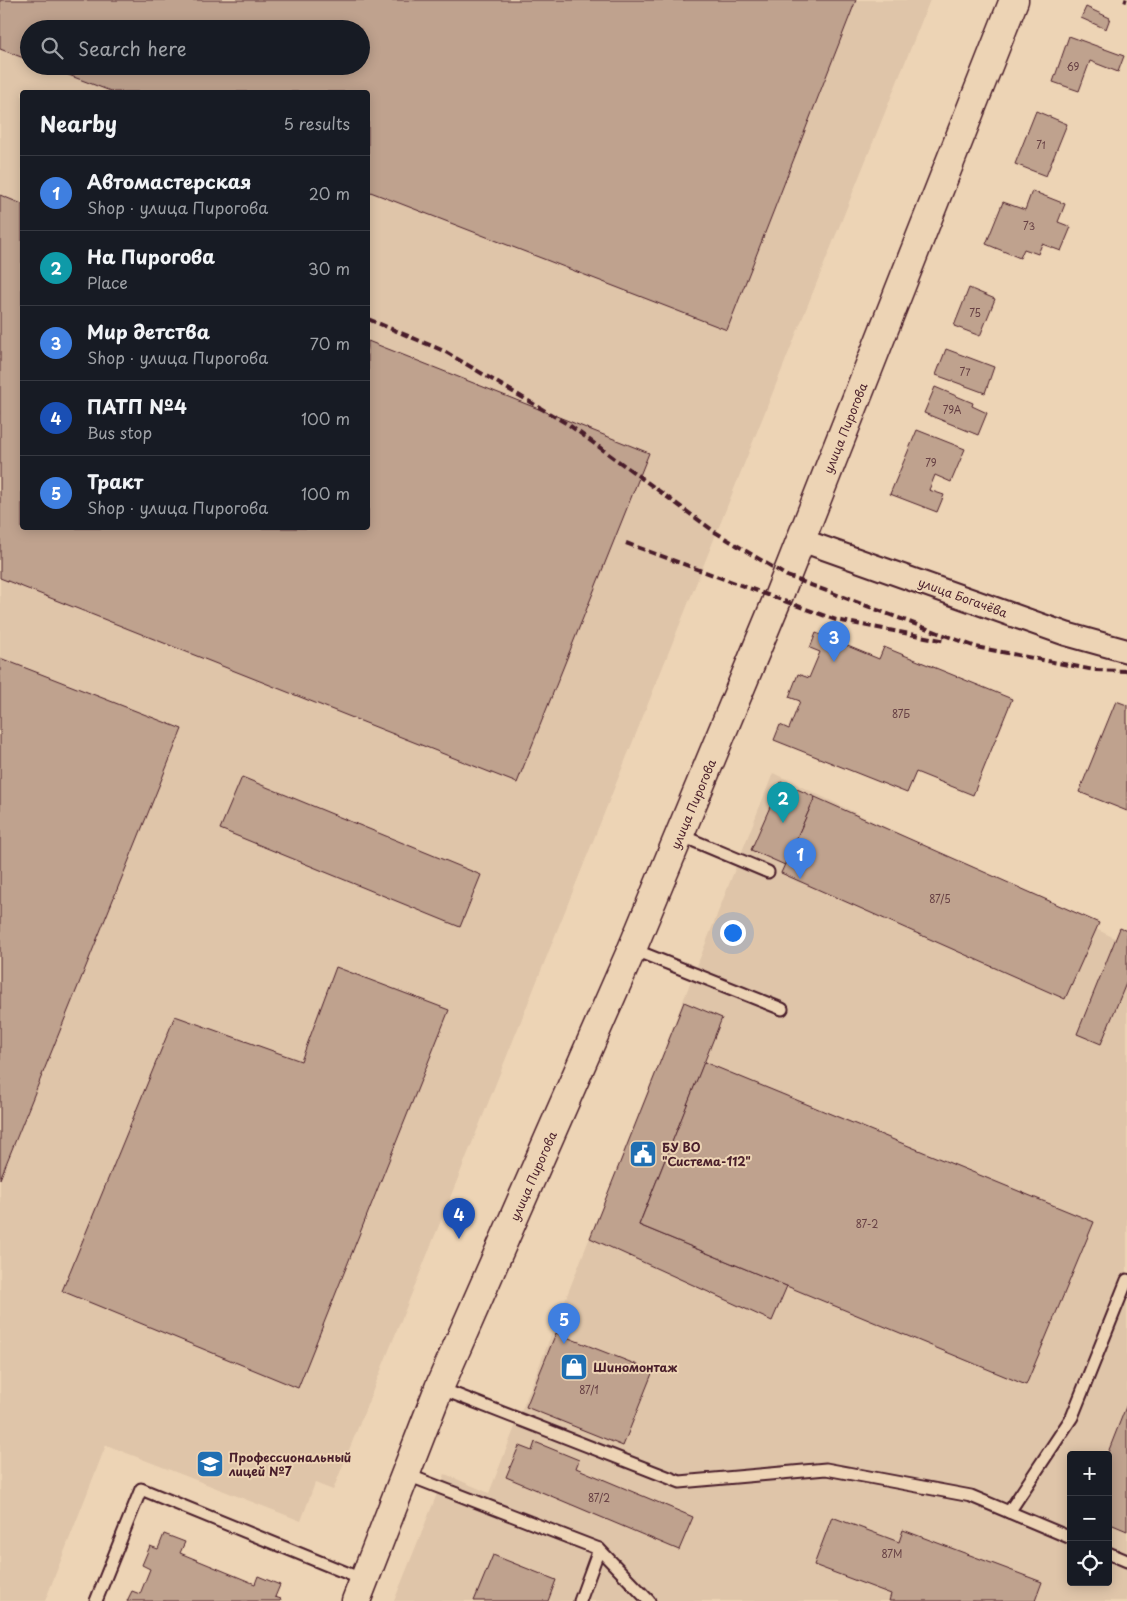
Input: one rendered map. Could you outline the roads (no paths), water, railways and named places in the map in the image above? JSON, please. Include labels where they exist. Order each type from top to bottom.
[{"type":"street","name":"улица Пирогова","points":[[360,1590],[439,1388],[680,836],[801,540],[1014,0]]},
{"type":"street","name":"улица Богачёва","points":[[801,540],[1066,634],[1127,651]]},
{"type":"lane","points":[[680,836],[768,872]]},
{"type":"lane","points":[[632,948],[782,1009]]},
{"type":"lane","points":[[1009,1512],[1072,1418],[1127,1280]]},
{"type":"lane","points":[[439,1388],[680,1482],[826,1469],[971,1496],[1067,1536]]},
{"type":"lane","points":[[405,1474],[599,1549],[649,1601]]},
{"type":"lane","points":[[96,1601],[142,1489],[360,1590]]},
{"type":"lane","points":[[580,1601],[599,1549]]},
{"type":"lane","points":[[1112,1555],[1127,1561]]},
{"type":"railway","points":[[370,320],[444,351],[569,425],[715,532],[787,576],[976,647],[1094,670],[1127,671]]},
{"type":"railway","points":[[626,543],[836,620],[946,641]]},
{"type":"place","name":"Мир детства","points":[[834,662]]},
{"type":"place","name":"На Пирогова","points":[[783,823]]},
{"type":"place","name":"Автомастерская","points":[[800,879]]},
{"type":"place","name":"БУ ВО \"Система-112\"","points":[[643,1154]]},
{"type":"place","name":"ПАТП №4","points":[[459,1239]]},
{"type":"place","name":"Тракт","points":[[564,1344]]},
{"type":"place","name":"Шиномонтаж","points":[[574,1367]]},
{"type":"place","name":"Профессиональный лицей №7","points":[[210,1464]]}]
